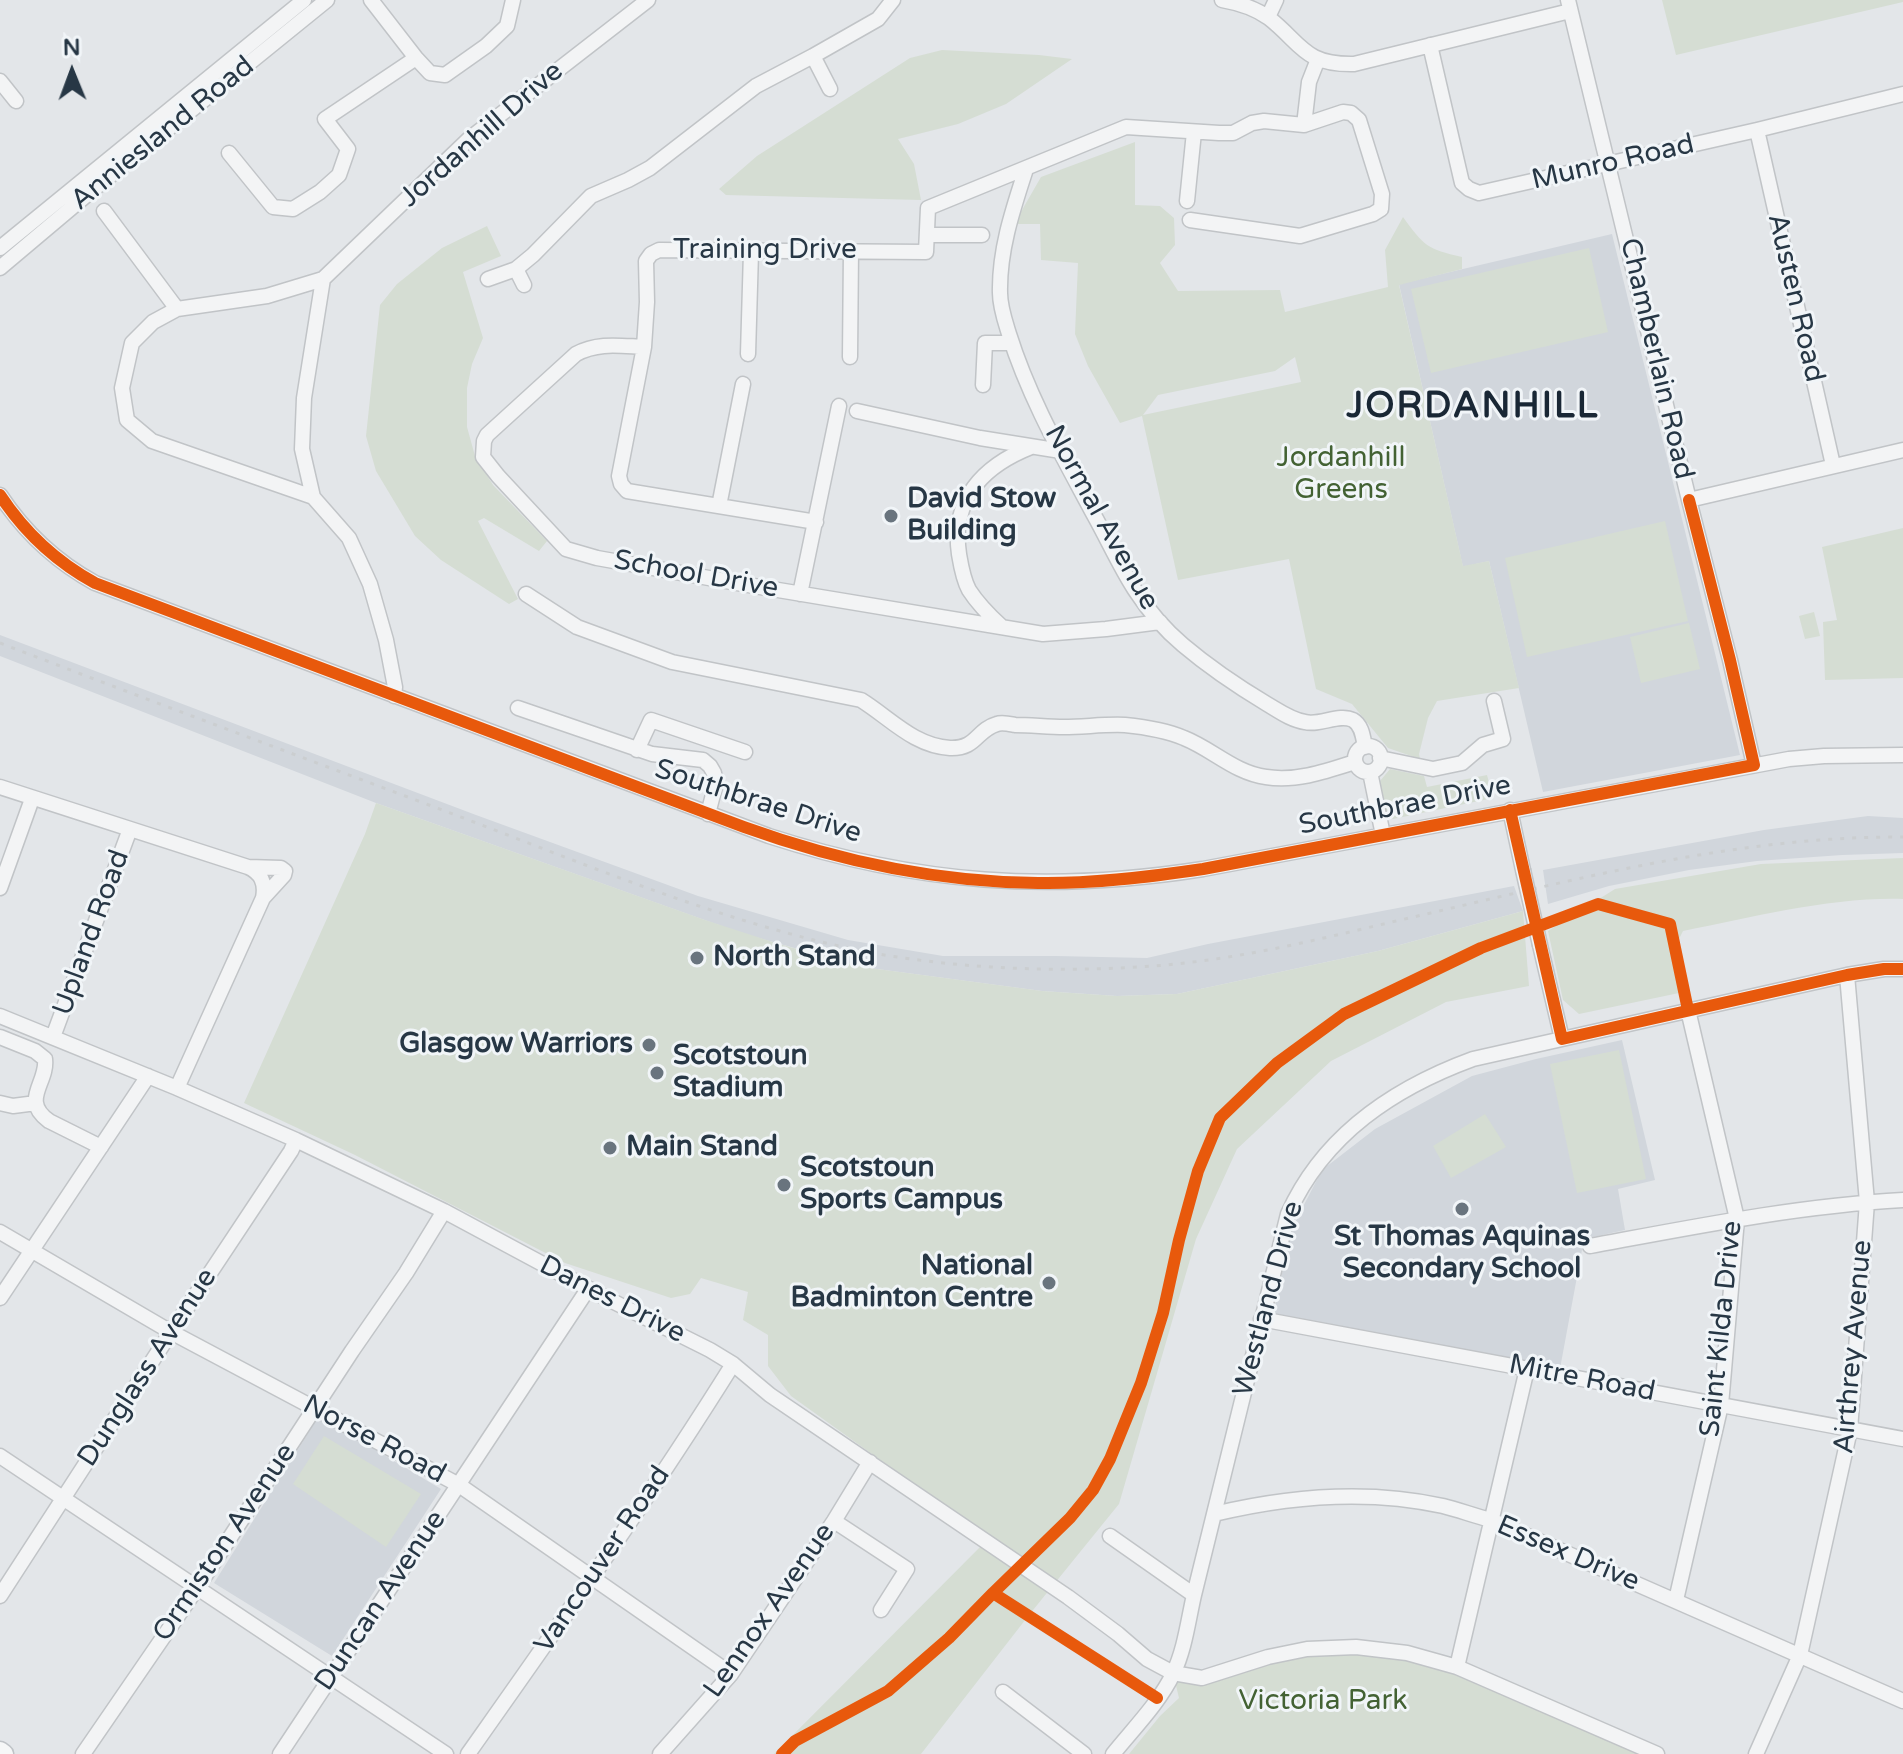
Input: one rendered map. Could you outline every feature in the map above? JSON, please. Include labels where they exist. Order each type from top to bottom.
[{"type":"street","name":"Anniesland Road","points":[[0,268],[268,38],[304,0]]},
{"type":"street","name":"Anniesland Road","points":[[0,248],[268,38],[327,0]]},
{"type":"street","points":[[371,0],[430,73],[445,75],[486,46],[507,26],[513,0]]},
{"type":"street","name":"Jordanhill Drive","points":[[323,279],[469,139],[648,0]]},
{"type":"street","points":[[488,279],[516,269],[591,196],[650,168],[756,86],[878,19],[893,0]]},
{"type":"street","points":[[1222,0],[1241,4],[1268,17],[1305,53],[1336,65],[1354,64],[1430,45],[1569,5]]},
{"type":"street","points":[[1268,17],[1276,0]]},
{"type":"street","name":"Chamberlain Road","points":[[1569,5],[1754,765]]},
{"type":"street","name":"Munro Road","points":[[1430,45],[1462,183],[1479,193],[1903,94]]},
{"type":"street","points":[[813,56],[830,89]]},
{"type":"street","points":[[229,153],[273,207],[293,209],[339,175],[348,149],[325,119],[416,58]]},
{"type":"street","points":[[1304,125],[1309,82],[1318,59]]},
{"type":"street","points":[[0,81],[16,101]]},
{"type":"street","points":[[982,235],[927,235],[928,208],[1126,127],[1233,133],[1252,123],[1264,121],[1304,125],[1343,112],[1359,120],[1382,194],[1381,209],[1373,214],[1300,236],[1190,220]]},
{"type":"street","name":"Austen Road","points":[[1757,130],[1833,465]]},
{"type":"street","points":[[1187,201],[1194,132]]},
{"type":"street","name":"Normal Avenue","points":[[1026,169],[1004,244],[1000,294],[1002,312],[1017,360],[1133,588],[1180,643],[1231,683],[1292,718],[1307,723],[1341,718],[1352,720],[1361,728],[1365,747]]},
{"type":"street","points":[[104,211],[177,309]]},
{"type":"street","name":"Training Drive","points":[[816,522],[627,491],[621,484],[619,476],[644,347],[646,261],[659,250],[926,252],[927,235]]},
{"type":"street","points":[[850,357],[851,250]]},
{"type":"street","points":[[748,354],[751,252]]},
{"type":"street","points":[[516,269],[524,285]]},
{"type":"street","points":[[313,497],[152,441],[127,420],[122,388],[132,343],[153,322],[177,309],[267,296],[323,279],[303,411],[302,449],[313,497],[349,538],[370,584],[386,640],[394,696]]},
{"type":"street","points":[[983,385],[985,343],[1012,343]]},
{"type":"street","name":"School Drive","points":[[644,347],[588,347],[576,354],[484,441],[483,457],[566,549],[605,559],[800,594],[1043,634],[1160,622]]},
{"type":"street","points":[[719,506],[743,384]]},
{"type":"street","points":[[800,594],[839,406]]},
{"type":"street","points":[[857,411],[980,438],[1061,451]]},
{"type":"street","points":[[1002,627],[983,609],[968,588],[958,546],[959,517],[974,488],[989,470],[1010,455],[1031,447]]},
{"type":"street","points":[[1689,500],[1903,450]]},
{"type":"street","name":"Southbrae Drive","points":[[0,495],[37,542],[64,565],[95,583],[783,841],[855,861],[937,876],[1038,883],[1171,874],[1754,765],[1824,756],[1903,755]]},
{"type":"street","points":[[526,594],[577,627],[672,662],[861,700],[895,726],[930,745],[951,748],[968,746],[998,724],[1063,727],[1122,725],[1157,729],[1185,739],[1234,766],[1265,777],[1294,778],[1355,762]]},
{"type":"street","points":[[1380,758],[1433,769],[1462,763],[1483,745],[1503,739],[1494,701]]},
{"type":"street","name":"Southbrae Drive","points":[[518,708],[637,750],[703,760],[714,773],[716,783],[708,814]]},
{"type":"street","name":"Southbrae Drive","points":[[637,750],[651,720],[745,752]]},
{"type":"street","points":[[1365,747],[1373,748],[1380,758],[1379,765],[1370,772],[1359,769],[1355,762],[1358,751],[1365,747]]},
{"type":"street","points":[[1370,772],[1383,835]]},
{"type":"street","points":[[0,787],[248,867],[262,879],[263,898],[177,1088]]},
{"type":"street","points":[[0,888],[32,799]]},
{"type":"street","points":[[1510,810],[1562,1039]]},
{"type":"street","name":"Upland Road","points":[[53,1037],[130,829]]},
{"type":"street","points":[[248,867],[281,868],[285,871],[263,898]]},
{"type":"street","name":"Westland Drive","points":[[1113,1754],[1173,1673],[1184,1642],[1288,1214],[1298,1191],[1328,1150],[1363,1118],[1398,1093],[1473,1059],[1847,975],[1903,969]]},
{"type":"street","name":"Airthrey Avenue","points":[[1756,1754],[1800,1655],[1850,1430],[1867,1202],[1847,975]]},
{"type":"street","name":"Saint Kilda Drive","points":[[1676,1600],[1721,1405],[1737,1219],[1688,1010]]},
{"type":"street","name":"Danes Drive","points":[[0,1016],[296,1140],[444,1211],[588,1289],[710,1350],[733,1364],[770,1395],[1068,1597],[1147,1659],[1173,1673]]},
{"type":"street","points":[[0,1037],[44,1056],[46,1065],[36,1093],[36,1103],[45,1119],[101,1147]]},
{"type":"street","points":[[0,1298],[148,1076]]},
{"type":"street","points":[[0,1103],[13,1106],[36,1103]]},
{"type":"street","name":"Dunglass Avenue","points":[[0,1596],[296,1140]]},
{"type":"street","points":[[1590,1246],[1737,1219],[1903,1200]]},
{"type":"street","name":"Ormiston Avenue","points":[[83,1754],[197,1588],[444,1211]]},
{"type":"street","name":"Norse Road","points":[[0,1232],[171,1332],[459,1485],[731,1674]]},
{"type":"street","name":"Duncan Avenue","points":[[280,1754],[588,1289]]},
{"type":"street","name":"Mitre Road","points":[[1261,1319],[1903,1439]]},
{"type":"street","name":"Vancouver Road","points":[[468,1754],[593,1577],[733,1364]]},
{"type":"street","points":[[1457,1667],[1527,1369]]},
{"type":"street","points":[[0,1456],[446,1754]]},
{"type":"street","name":"Lennox Avenue","points":[[660,1754],[731,1674],[870,1462]]},
{"type":"street","name":"Essex Drive","points":[[1214,1514],[1284,1499],[1344,1496],[1392,1498],[1442,1506],[1491,1520],[1903,1701]]},
{"type":"street","points":[[834,1521],[907,1569],[881,1610]]},
{"type":"street","points":[[1110,1536],[1194,1595]]},
{"type":"street","points":[[1173,1673],[1202,1678],[1268,1657],[1307,1649],[1356,1647],[1407,1653],[1457,1667],[1657,1754]]},
{"type":"street","points":[[1003,1692],[1084,1754]]},
{"type":"shaded area","name":"Jordanhill Greens","points":[[1612,234],[1740,755],[1543,792],[1489,561],[1463,567],[1399,284]]},
{"type":"shaded area","points":[[0,635],[698,896],[848,940],[943,956],[1147,958],[1514,886],[1523,911],[1378,951],[1177,994],[1117,996],[1042,991],[862,967],[741,933],[376,803],[0,656]]},
{"type":"shaded area","points":[[1868,816],[1903,818],[1903,853],[1757,861],[1689,870],[1609,886],[1548,904],[1543,870],[1764,830]]},
{"type":"shaded area","name":"St Thomas Aquinas Secondary School","points":[[1622,1040],[1655,1180],[1618,1189],[1625,1230],[1584,1239],[1559,1374],[1272,1319],[1292,1228],[1322,1170],[1375,1129],[1472,1076]]},
{"type":"shaded area","points":[[319,1416],[441,1489],[332,1656],[214,1583]]},
{"type":"green space","points":[[1662,0],[1903,0],[1903,2],[1676,55]]},
{"type":"green space","points":[[942,50],[1072,59],[1006,104],[958,124],[898,139],[914,164],[921,200],[726,195],[719,189],[757,156],[910,58]]},
{"type":"green space","name":"Jordanhill Greens","points":[[1135,142],[1135,205],[1160,206],[1174,218],[1175,245],[1160,263],[1178,291],[1280,290],[1285,312],[1388,287],[1385,250],[1403,217],[1427,245],[1462,257],[1462,269],[1399,285],[1463,566],[1489,561],[1519,688],[1437,701],[1428,718],[1420,759],[1388,748],[1352,704],[1316,689],[1289,559],[1178,580],[1142,416],[1120,423],[1088,366],[1075,334],[1078,263],[1041,260],[1040,224],[1014,224],[1041,177]],"holes":[[[1295,357],[1301,382],[1143,415],[1158,395],[1275,371]]]},
{"type":"green space","points":[[487,226],[501,256],[463,272],[483,338],[472,364],[467,388],[467,427],[475,456],[493,485],[547,541],[539,551],[484,518],[478,521],[518,599],[509,604],[441,560],[415,536],[376,471],[366,436],[380,305],[397,284],[442,248]]},
{"type":"green space","points":[[1589,248],[1608,332],[1431,373],[1411,289]]},
{"type":"green space","points":[[1665,521],[1688,621],[1527,657],[1505,558]]},
{"type":"green space","points":[[1903,528],[1903,678],[1825,680],[1823,622],[1837,620],[1822,547]]},
{"type":"green space","points":[[1814,612],[1820,636],[1805,639],[1799,616]]},
{"type":"green space","points":[[1689,623],[1700,669],[1641,683],[1630,637]]},
{"type":"green space","points":[[1390,769],[1424,776],[1427,787],[1487,775],[1493,798],[1393,819],[1386,815],[1380,781]]},
{"type":"green space","name":"Scotstoun Sports Campus","points":[[376,803],[705,920],[862,967],[1042,991],[1117,996],[1177,994],[1378,951],[1523,911],[1529,986],[1446,1002],[1331,1061],[1237,1149],[1196,1239],[1119,1504],[921,1754],[774,1754],[989,1538],[791,1396],[768,1366],[768,1335],[743,1320],[748,1292],[701,1278],[690,1294],[671,1298],[565,1263],[355,1155],[244,1103],[365,834]]},
{"type":"green space","points":[[1903,858],[1903,899],[1820,905],[1683,931],[1673,951],[1679,993],[1579,1014],[1563,1000],[1548,931],[1615,889],[1761,864]]},
{"type":"green space","points":[[1619,1050],[1646,1179],[1577,1193],[1550,1064]]},
{"type":"green space","points":[[1485,1114],[1506,1147],[1451,1178],[1433,1146]]},
{"type":"green space","points":[[324,1436],[421,1494],[386,1547],[293,1484]]},
{"type":"green space","name":"Victoria Park","points":[[1307,1649],[1407,1653],[1648,1754],[1129,1754],[1179,1698],[1173,1673],[1202,1678]]},
{"type":"railway","points":[[0,643],[700,906],[804,938],[930,962],[1042,969],[1184,963],[1276,948],[1647,864],[1774,844],[1903,837]]},
{"type":"cycle path","points":[[0,495],[42,545],[95,583],[744,827],[815,850],[888,867],[963,879],[1038,883],[1121,879],[1203,869],[1754,765],[1689,500]]},
{"type":"cycle path","points":[[1510,810],[1562,1039],[1847,975],[1903,969]]},
{"type":"cycle path","points":[[993,1593],[1070,1518],[1093,1490],[1110,1459],[1141,1383],[1163,1313],[1198,1171],[1220,1118],[1277,1063],[1344,1014],[1481,948],[1598,904],[1670,924],[1688,1010]]},
{"type":"cycle path","points":[[782,1754],[795,1741],[888,1691],[949,1638],[993,1593],[1157,1698]]},
{"type":"place","name":"David Stow Building","points":[[891,516]]},
{"type":"place","name":"North Stand","points":[[697,958]]},
{"type":"place","name":"Glasgow Warriors","points":[[649,1045]]},
{"type":"place","name":"Scotstoun Stadium","points":[[657,1073]]},
{"type":"place","name":"Main Stand","points":[[610,1148]]},
{"type":"place","name":"Scotstoun Sports Campus","points":[[784,1185]]},
{"type":"place","name":"St Thomas Aquinas Secondary School","points":[[1462,1209]]},
{"type":"place","name":"National Badminton Centre","points":[[1049,1283]]},
{"type":"district","name":"JORDANHILL","points":[[1473,408]]}]
